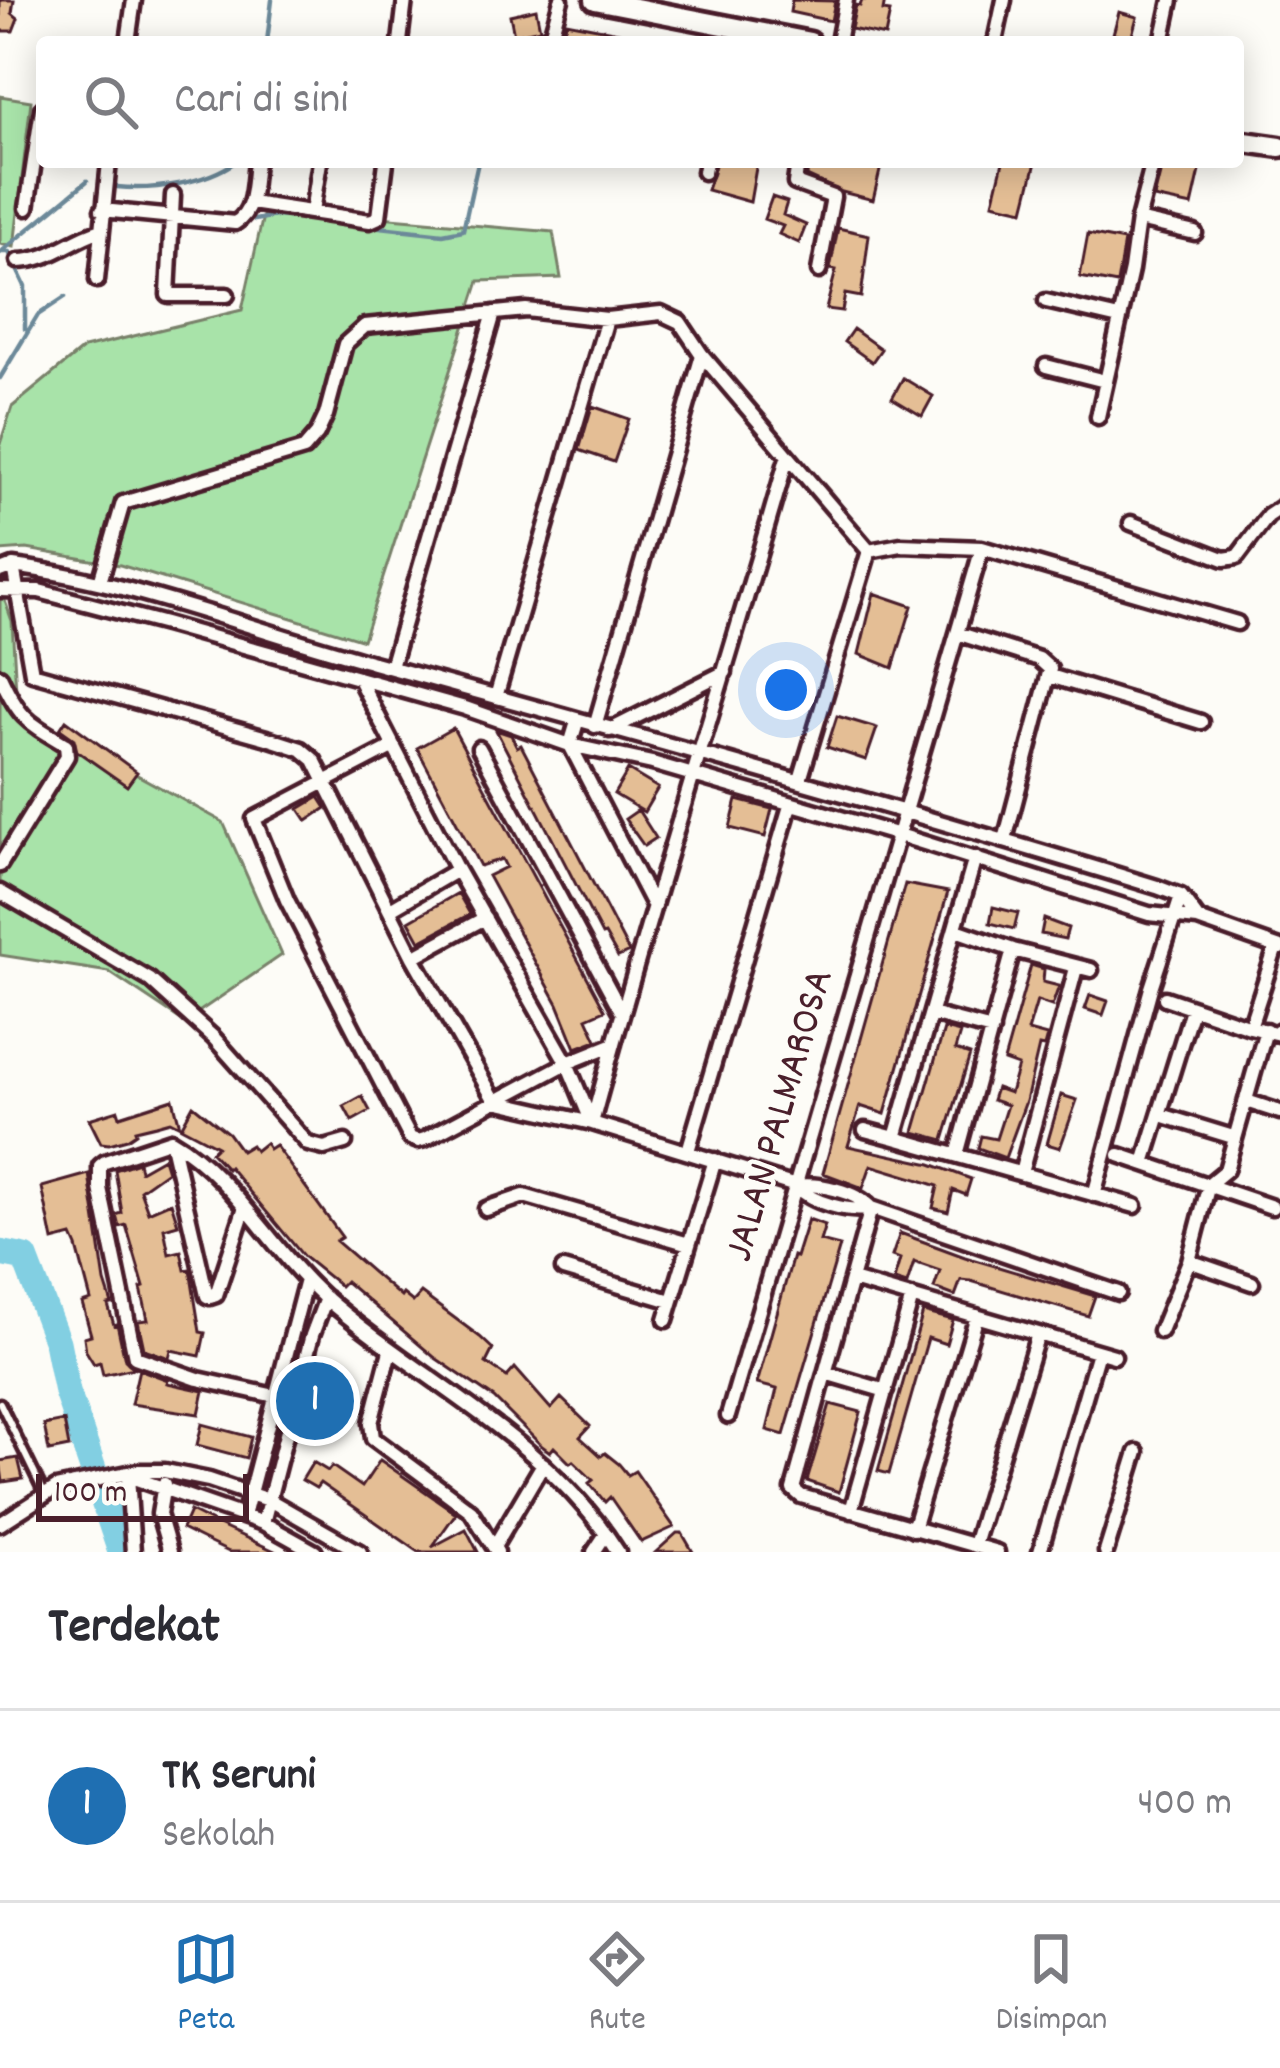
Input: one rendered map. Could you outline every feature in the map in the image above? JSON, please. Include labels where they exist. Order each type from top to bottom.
[{"type":"street","points":[[129,36],[134,0]]},
{"type":"street","points":[[401,36],[405,0]]},
{"type":"street","points":[[548,36],[561,0]]},
{"type":"street","points":[[595,0],[655,5],[742,36]]},
{"type":"street","points":[[839,36],[846,0]]},
{"type":"street","points":[[996,36],[1004,0]]},
{"type":"street","points":[[1163,36],[1171,0]]},
{"type":"street","points":[[1244,142],[1280,147]]},
{"type":"street","points":[[27,208],[36,157]]},
{"type":"street","points":[[97,280],[108,168]]},
{"type":"street","points":[[102,210],[235,223],[245,218],[251,203],[255,168]]},
{"type":"street","points":[[312,212],[319,168]]},
{"type":"street","points":[[251,203],[370,220],[379,217],[385,168]]},
{"type":"street","points":[[797,168],[796,184],[833,196],[818,271]]},
{"type":"street","points":[[1097,417],[1151,168]]},
{"type":"street","points":[[173,195],[168,295],[227,295]]},
{"type":"street","points":[[1138,220],[1195,233]]},
{"type":"street","points":[[18,261],[52,256],[99,231]]},
{"type":"street","points":[[1046,301],[1119,318]]},
{"type":"street","points":[[100,582],[123,503],[304,449],[326,415],[345,344],[364,326],[526,310],[607,319],[672,316],[868,551]]},
{"type":"street","points":[[391,667],[494,314]]},
{"type":"street","points":[[496,697],[607,319]]},
{"type":"street","points":[[595,726],[702,355]]},
{"type":"street","points":[[1046,366],[1105,380]]},
{"type":"street","points":[[592,1123],[652,903],[787,458]]},
{"type":"street","points":[[1131,523],[1223,559],[1238,557],[1254,532],[1280,508]]},
{"type":"street","points":[[868,551],[901,545],[982,548],[1238,623]]},
{"type":"street","name":"JALAN PALMAROSA","points":[[728,1416],[982,548]]},
{"type":"street","points":[[800,780],[868,551]]},
{"type":"street","points":[[6,568],[100,582],[577,722],[1005,840],[1181,896],[1198,919]]},
{"type":"street","points":[[6,568],[15,587],[32,673],[301,748],[314,760],[413,957],[495,1101],[688,1151],[796,1186],[816,1199],[857,1211],[872,1208],[1118,1293]]},
{"type":"street","points":[[0,590],[15,587],[85,602],[465,708],[570,745],[691,774],[1172,919],[1198,919],[1278,948],[1250,1027]]},
{"type":"street","points":[[960,634],[1040,659],[1050,669],[1005,840]]},
{"type":"street","points":[[364,660],[359,679],[392,747],[567,1063],[592,1123]]},
{"type":"street","points":[[610,730],[726,671]]},
{"type":"street","points":[[0,676],[15,709],[66,745],[67,756],[0,865]]},
{"type":"street","points":[[1051,676],[1201,722]]},
{"type":"street","points":[[577,722],[570,745],[652,903]]},
{"type":"street","points":[[392,747],[254,819],[287,900],[410,1138],[418,1141],[567,1063],[614,1044]]},
{"type":"street","points":[[479,748],[622,1012]]},
{"type":"street","points":[[688,1151],[790,806]]},
{"type":"street","points":[[895,1138],[975,858]]},
{"type":"street","points":[[392,908],[457,870]]},
{"type":"street","points":[[0,892],[150,980],[214,1038],[308,1144],[324,1148],[345,1142]]},
{"type":"street","points":[[1094,1195],[1181,896]]},
{"type":"street","points":[[413,957],[485,918]]},
{"type":"street","points":[[956,930],[1091,970]]},
{"type":"street","points":[[957,1155],[1013,950]]},
{"type":"street","points":[[1021,1173],[1076,968]]},
{"type":"street","points":[[1160,1331],[1189,1261],[1209,1184],[1226,1170],[1246,1101],[1276,1033],[1165,998]]},
{"type":"street","points":[[1144,1163],[1192,1009]]},
{"type":"street","points":[[931,1013],[992,1030]]},
{"type":"street","points":[[1246,1101],[1280,1112]]},
{"type":"street","points":[[1161,1115],[1233,1137]]},
{"type":"street","points":[[865,1130],[1135,1206]]},
{"type":"street","points":[[171,1140],[207,1296],[216,1295],[244,1210]]},
{"type":"street","points":[[171,1140],[207,1166],[326,1298],[543,1464],[618,1552]]},
{"type":"street","points":[[171,1140],[105,1162],[99,1173],[132,1351],[143,1363],[275,1396]]},
{"type":"street","points":[[1119,1155],[1272,1208]]},
{"type":"street","points":[[667,1320],[715,1160]]},
{"type":"street","points":[[486,1209],[524,1196],[689,1244]]},
{"type":"street","points":[[872,1208],[793,1489],[801,1496],[997,1552]]},
{"type":"street","points":[[1189,1261],[1252,1283]]},
{"type":"street","points":[[562,1269],[671,1301]]},
{"type":"street","points":[[244,1516],[306,1280]]},
{"type":"street","points":[[852,1280],[1114,1356]]},
{"type":"street","points":[[851,1511],[912,1297]]},
{"type":"street","points":[[263,1523],[326,1298]]},
{"type":"street","points":[[913,1528],[976,1316]]},
{"type":"street","points":[[974,1546],[1038,1334]]},
{"type":"street","points":[[390,1351],[371,1423],[373,1438],[461,1502],[496,1550],[543,1464]]},
{"type":"street","points":[[1040,1552],[1098,1352]]},
{"type":"street","points":[[825,1373],[886,1391]]},
{"type":"street","points":[[1106,1552],[1137,1452]]},
{"type":"street","points":[[0,1524],[44,1492],[139,1471],[165,1471],[271,1501],[360,1552]]},
{"type":"street","points":[[165,1471],[159,1514],[170,1552]]},
{"type":"street","points":[[128,1476],[263,1523],[315,1552]]},
{"type":"street","points":[[128,1476],[133,1552]]},
{"type":"street","points":[[595,1552],[606,1534]]},
{"type":"lane","points":[[0,1403],[44,1492]]},
{"type":"green space","points":[[0,96],[31,101],[14,247],[0,244]]},
{"type":"green space","points":[[265,207],[553,232],[561,278],[479,281],[363,640],[120,565],[27,549],[0,551],[0,444],[12,407],[84,348],[242,310]]},
{"type":"green space","points":[[0,598],[12,621],[17,709],[223,822],[282,955],[184,1022],[109,972],[0,955]]},
{"type":"building","points":[[0,0],[14,0],[12,13],[18,18],[13,31],[0,31]]},
{"type":"building","points":[[792,0],[835,1],[831,21],[790,12]]},
{"type":"building","points":[[862,0],[885,0],[883,11],[890,12],[885,36],[851,29],[856,5]]},
{"type":"building","points":[[536,9],[540,29],[514,35],[510,15]]},
{"type":"building","points":[[1119,12],[1137,17],[1132,36],[1113,34]]},
{"type":"building","points":[[566,22],[639,36],[569,36],[564,35]]},
{"type":"building","points":[[714,168],[756,168],[750,202],[707,190]]},
{"type":"building","points":[[808,168],[881,168],[873,200],[807,176]]},
{"type":"building","points":[[1002,168],[1034,168],[1024,210],[993,203]]},
{"type":"building","points":[[1162,168],[1201,168],[1192,206],[1154,198]]},
{"type":"building","points":[[772,197],[787,202],[783,215],[806,225],[799,243],[779,234],[783,226],[764,219]]},
{"type":"building","points":[[838,228],[869,235],[861,297],[845,294],[842,311],[826,309],[836,270],[830,269]]},
{"type":"building","points":[[1088,234],[1124,241],[1117,284],[1080,277]]},
{"type":"building","points":[[853,329],[881,349],[872,362],[844,342]]},
{"type":"building","points":[[903,378],[933,396],[922,416],[892,398]]},
{"type":"building","points":[[592,406],[629,419],[614,462],[579,450]]},
{"type":"building","points":[[874,593],[912,606],[893,668],[859,654]]},
{"type":"building","points":[[837,716],[877,728],[866,760],[827,747]]},
{"type":"building","points":[[66,720],[137,772],[127,786],[77,751],[74,739],[60,729]]},
{"type":"building","points":[[453,728],[605,1010],[587,1018],[597,1040],[576,1048],[558,1004],[488,876],[506,867],[502,859],[480,866],[417,748]]},
{"type":"building","points":[[496,730],[511,735],[517,747],[521,745],[629,952],[618,957],[602,935]]},
{"type":"building","points":[[628,770],[658,788],[644,812],[614,794]]},
{"type":"building","points":[[319,797],[326,808],[307,821],[299,809]]},
{"type":"building","points":[[737,800],[772,809],[765,837],[730,828]]},
{"type":"building","points":[[638,810],[656,838],[644,846],[625,819]]},
{"type":"building","points":[[905,884],[948,892],[885,1114],[860,1106],[848,1146],[931,1164],[971,1179],[966,1195],[953,1190],[948,1212],[933,1208],[938,1186],[917,1179],[871,1165],[863,1188],[823,1173]]},
{"type":"building","points":[[458,893],[470,914],[420,941],[409,921]]},
{"type":"building","points":[[993,907],[1018,913],[1014,929],[990,923]]},
{"type":"building","points":[[1044,919],[1068,928],[1065,939],[1041,934]]},
{"type":"building","points":[[1031,965],[1044,969],[1043,982],[1059,986],[1052,1006],[1037,1001],[1028,1031],[1047,1036],[1044,1047],[1039,1046],[1005,1158],[978,1148],[981,1136],[996,1139],[1007,1105],[992,1100],[996,1088],[1010,1093],[1018,1066],[1004,1061]]},
{"type":"building","points":[[1090,995],[1108,1001],[1103,1015],[1085,1009]]},
{"type":"building","points":[[944,1029],[960,1033],[955,1050],[970,1055],[944,1140],[914,1132]]},
{"type":"building","points":[[1061,1095],[1077,1100],[1060,1148],[1047,1144]]},
{"type":"building","points":[[362,1096],[370,1111],[352,1121],[344,1106]]},
{"type":"building","points":[[173,1099],[180,1126],[170,1121],[135,1130],[127,1139],[109,1144],[101,1143],[89,1119],[118,1110],[120,1116]]},
{"type":"building","points":[[193,1105],[228,1133],[241,1151],[251,1145],[255,1151],[265,1143],[269,1149],[275,1145],[342,1237],[336,1241],[401,1297],[413,1302],[421,1293],[480,1337],[493,1349],[486,1363],[507,1377],[515,1368],[551,1409],[561,1398],[590,1426],[580,1437],[628,1475],[635,1471],[674,1527],[641,1542],[610,1497],[605,1502],[589,1483],[593,1480],[573,1461],[554,1447],[550,1452],[542,1446],[494,1398],[434,1357],[345,1281],[340,1286],[304,1257],[211,1152],[217,1146],[181,1127]]},
{"type":"building","points":[[163,1158],[167,1171],[140,1190],[148,1212],[171,1202],[178,1224],[164,1228],[169,1254],[181,1251],[185,1270],[190,1269],[200,1332],[205,1333],[200,1356],[171,1350],[169,1358],[144,1349],[138,1321],[148,1320],[144,1287],[126,1225],[119,1227],[116,1215],[122,1213],[115,1170],[138,1162],[140,1171]]},
{"type":"building","points":[[89,1174],[112,1304],[108,1305],[125,1360],[134,1368],[103,1375],[100,1362],[94,1364],[86,1351],[84,1337],[91,1335],[82,1303],[91,1300],[77,1247],[72,1236],[53,1241],[42,1187]]},
{"type":"building","points":[[808,1219],[825,1225],[820,1241],[840,1246],[784,1435],[767,1430],[777,1389],[757,1384]]},
{"type":"building","points":[[900,1233],[1095,1296],[1088,1316],[971,1281],[961,1280],[955,1296],[934,1288],[940,1271],[914,1262],[907,1284],[894,1280],[900,1259],[892,1256]]},
{"type":"building","points":[[923,1312],[953,1320],[946,1344],[928,1338],[889,1474],[878,1471]]},
{"type":"building","points":[[139,1369],[167,1383],[204,1391],[199,1414],[131,1404]]},
{"type":"building","points":[[830,1404],[861,1412],[839,1492],[807,1481]]},
{"type":"building","points":[[64,1421],[69,1447],[49,1451],[44,1425]]},
{"type":"building","points":[[202,1424],[251,1437],[246,1458],[197,1445]]},
{"type":"building","points":[[18,1458],[23,1479],[3,1482],[0,1461]]},
{"type":"building","points":[[380,1460],[456,1513],[432,1547],[466,1529],[478,1552],[419,1552],[320,1483],[316,1488],[302,1480],[313,1462],[328,1471],[332,1466],[362,1487]]},
{"type":"building","points":[[190,1511],[277,1552],[229,1552],[182,1529]]},
{"type":"building","points":[[682,1533],[693,1552],[656,1552]]},
{"type":"waterway","points":[[268,36],[272,0]]},
{"type":"waterway","points":[[117,187],[179,184],[225,168]]},
{"type":"waterway","points":[[371,226],[443,234],[463,230],[477,168]]},
{"type":"waterway","points":[[0,253],[87,181]]},
{"type":"waterway","points":[[255,220],[275,216],[324,220]]},
{"type":"waterway","points":[[0,252],[9,252],[25,286],[25,329]]},
{"type":"waterway","points":[[0,378],[38,315],[65,297]]},
{"type":"waterway","points":[[0,1253],[25,1258],[57,1342],[67,1392],[121,1552]]},
{"type":"place","name":"TK Seruni","points":[[315,1401]]}]
